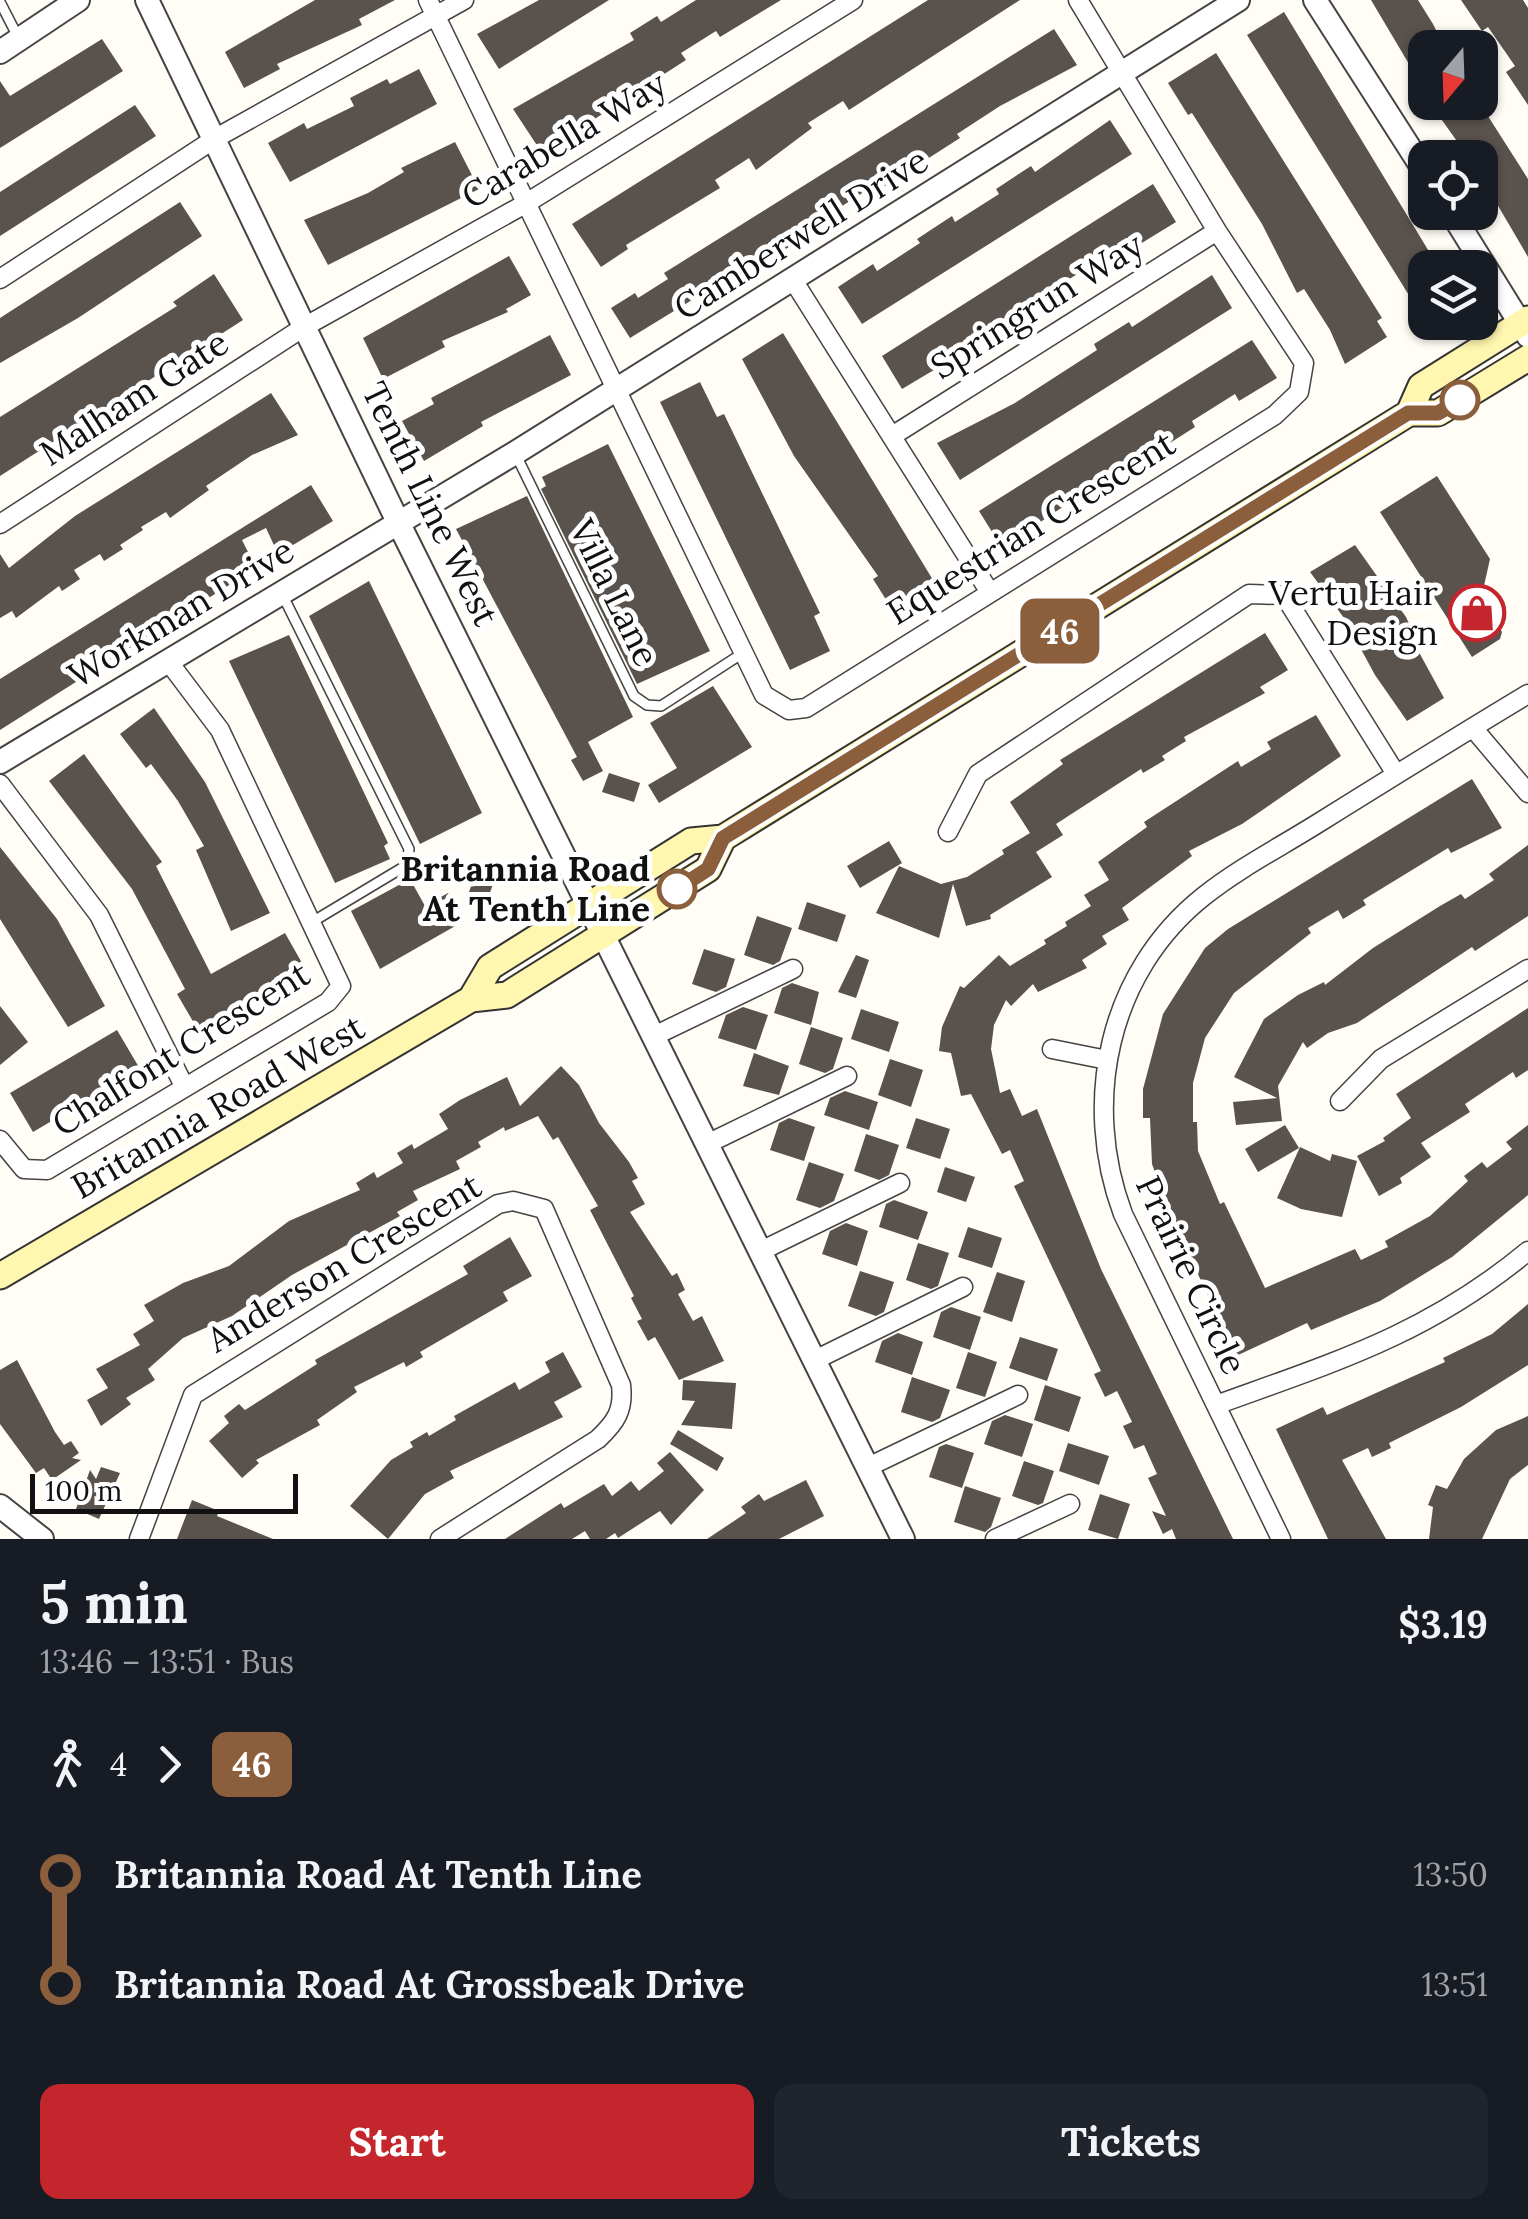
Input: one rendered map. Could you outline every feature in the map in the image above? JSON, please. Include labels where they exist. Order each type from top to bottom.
[{"type":"main road","name":"Britannia Road West","points":[[472,999],[490,966],[691,842],[723,838],[1408,413],[1422,386],[1526,326]]},
{"type":"main road","name":"Britannia Road West","points":[[1408,413],[1438,413],[1528,358]]},
{"type":"main road","name":"Britannia Road West","points":[[0,1276],[472,999],[507,995],[605,936],[708,869],[723,838]]},
{"type":"street","points":[[10,46],[78,0]]},
{"type":"street","name":"Tenth Line West","points":[[147,0],[399,524],[902,1539]]},
{"type":"street","points":[[0,280],[216,138],[431,9],[464,0]]},
{"type":"street","name":"Carabella Way","points":[[304,327],[525,204],[854,0]]},
{"type":"street","name":"Equestrian Crescent","points":[[431,9],[764,695],[776,706],[806,708],[1274,415],[1299,392],[1304,363],[1217,231],[1078,0]]},
{"type":"street","name":"Camberwell Drive","points":[[399,524],[1238,0]]},
{"type":"street","points":[[1315,0],[1408,145]]},
{"type":"street","points":[[1463,230],[1526,326]]},
{"type":"street","name":"Springrun Way","points":[[892,436],[1217,231]]},
{"type":"street","points":[[793,280],[988,591]]},
{"type":"street","name":"Malham Gate","points":[[0,524],[304,327]]},
{"type":"street","name":"Workman Drive","points":[[0,762],[399,524]]},
{"type":"street","points":[[948,832],[978,774],[1249,594],[1284,595],[1396,774]]},
{"type":"street","name":"Chalfont Crescent","points":[[0,1140],[24,1169],[47,1170],[328,1002],[341,986],[220,730],[168,661]]},
{"type":"street","name":"Prairie Circle","points":[[1281,1539],[1124,1214],[1110,1175],[1102,1129],[1106,1060],[1125,999],[1174,924],[1218,887],[1528,694]]},
{"type":"street","points":[[1472,728],[1528,793]]},
{"type":"street","points":[[0,784],[99,914],[184,1086]]},
{"type":"street","points":[[654,1036],[792,969]]},
{"type":"street","points":[[1340,1101],[1381,1059],[1528,969]]},
{"type":"street","points":[[1052,1049],[1106,1060]]},
{"type":"street","points":[[706,1144],[847,1076]]},
{"type":"street","points":[[760,1252],[900,1182]]},
{"type":"street","name":"Anderson Crescent","points":[[139,1539],[193,1395],[498,1204],[514,1201],[544,1209],[620,1385],[623,1402],[616,1423],[598,1439],[440,1539]]},
{"type":"street","points":[[1216,1406],[1347,1360],[1408,1333],[1473,1294],[1528,1252]]},
{"type":"street","points":[[815,1360],[963,1287]]},
{"type":"street","points":[[868,1467],[1018,1394]]},
{"type":"street","points":[[996,1539],[1070,1504]]},
{"type":"street","points":[[0,1506],[42,1539]]},
{"type":"lane","points":[[0,2],[10,46]]},
{"type":"lane","name":"Villa Lane","points":[[515,453],[634,696],[647,705],[661,706],[742,653]]},
{"type":"lane","points":[[282,593],[410,849],[406,865],[312,922]]},
{"type":"building","points":[[315,0],[395,0],[359,19],[362,25],[277,64],[280,69],[244,88],[225,52]]},
{"type":"building","points":[[539,0],[609,0],[499,69],[477,34]]},
{"type":"building","points":[[696,0],[781,0],[720,37],[716,31],[681,53],[686,60],[542,153],[513,109],[634,40],[630,33],[657,16],[661,22]]},
{"type":"building","points":[[928,0],[1020,0],[849,110],[843,101],[808,123],[812,128],[756,170],[749,158],[715,180],[720,188],[626,245],[628,249],[601,267],[572,224]]},
{"type":"building","points":[[1371,0],[1418,0],[1433,24],[1436,30],[1408,30],[1408,62]]},
{"type":"building","points":[[1461,0],[1523,0],[1528,8],[1528,105],[1506,72],[1515,66],[1498,41],[1498,30],[1481,30]]},
{"type":"building","points":[[1284,12],[1408,217],[1408,230],[1416,230],[1428,250],[1408,250],[1408,294],[1247,35]]},
{"type":"building","points":[[1054,29],[1077,65],[1000,106],[957,134],[960,138],[885,186],[881,181],[839,208],[842,213],[767,261],[726,285],[723,281],[630,338],[611,308],[635,293],[638,298],[668,279],[664,273]]},
{"type":"building","points":[[102,39],[123,71],[0,148],[0,81],[10,96]]},
{"type":"building","points":[[1216,53],[1382,318],[1377,321],[1387,337],[1345,364],[1330,330],[1304,289],[1297,293],[1262,224],[1192,113],[1188,115],[1168,83]]},
{"type":"building","points":[[419,69],[437,104],[290,182],[268,143],[304,123],[307,129],[354,106],[350,98],[387,79],[390,84]]},
{"type":"building","points":[[135,105],[156,136],[0,236],[0,192]]},
{"type":"building","points":[[1110,120],[1132,154],[862,324],[838,287],[873,264],[877,271],[952,216],[955,222],[999,194],[996,189],[1031,166],[1035,172]]},
{"type":"building","points":[[1442,120],[1490,120],[1528,179],[1528,257],[1498,206],[1498,140],[1456,140]]},
{"type":"building","points":[[455,142],[479,189],[328,265],[304,220],[368,193],[404,172],[401,168]]},
{"type":"building","points":[[1153,184],[1176,222],[1101,268],[1097,262],[1014,314],[1018,320],[902,389],[882,356]]},
{"type":"building","points":[[180,202],[202,236],[78,318],[0,363],[0,318]]},
{"type":"building","points":[[509,256],[531,295],[506,309],[508,312],[442,341],[445,347],[383,379],[363,338]]},
{"type":"building","points":[[214,274],[243,320],[0,476],[0,417],[177,306],[173,302]]},
{"type":"building","points":[[1212,275],[1232,308],[960,480],[937,443],[1015,403],[1097,350],[1094,344],[1129,322],[1132,327]]},
{"type":"building","points":[[783,333],[933,580],[890,606],[873,579],[878,576],[794,456],[742,359]]},
{"type":"building","points":[[550,335],[571,375],[481,422],[483,426],[424,461],[402,421],[434,404],[431,398]]},
{"type":"building","points":[[1252,340],[1277,378],[1239,401],[1235,394],[1192,421],[1195,427],[1159,450],[1156,444],[1002,548],[979,511]]},
{"type":"building","points":[[700,382],[717,417],[724,414],[820,613],[814,616],[830,651],[790,670],[660,402]]},
{"type":"building","points":[[271,393],[298,435],[252,455],[206,486],[209,490],[170,518],[166,512],[141,527],[143,530],[120,545],[123,549],[104,561],[100,554],[74,570],[80,579],[62,591],[59,586],[16,618],[12,611],[0,618],[0,554],[9,568],[75,516]]},
{"type":"building","points":[[608,444],[710,651],[637,684],[541,489],[546,486],[542,477]]},
{"type":"building","points":[[1437,476],[1490,559],[1481,599],[1502,632],[1500,639],[1472,657],[1380,512]]},
{"type":"building","points":[[311,485],[333,521],[278,554],[266,528],[242,540],[256,568],[0,730],[0,679]]},
{"type":"building","points":[[527,496],[633,717],[588,742],[603,771],[583,781],[571,760],[577,757],[456,529]]},
{"type":"building","points":[[1355,545],[1406,617],[1418,643],[1415,645],[1444,698],[1407,721],[1375,675],[1344,618],[1310,572]]},
{"type":"building","points":[[369,581],[482,813],[420,844],[309,616]]},
{"type":"building","points":[[1265,633],[1288,670],[1260,687],[1265,693],[1184,737],[1186,741],[1162,756],[1165,760],[1143,773],[1141,769],[1056,824],[1063,835],[1036,852],[1052,877],[990,915],[991,919],[966,926],[953,884],[939,938],[876,913],[899,866],[941,884],[967,877],[1004,854],[1002,850],[1030,833],[1010,802],[1063,764],[1060,760]]},
{"type":"building","points":[[289,635],[388,843],[384,846],[390,859],[335,883],[229,661]]},
{"type":"building","points":[[713,686],[752,747],[659,803],[648,785],[677,768],[650,723]]},
{"type":"building","points":[[154,708],[205,782],[270,913],[231,931],[196,850],[204,846],[151,764],[146,768],[120,734]]},
{"type":"building","points":[[1316,715],[1341,756],[1242,824],[1189,851],[1192,856],[1122,908],[1129,920],[1102,936],[1107,944],[1082,960],[1087,968],[1038,992],[1033,984],[1011,1006],[1006,1000],[994,1025],[991,1049],[1000,1093],[1010,1089],[1022,1116],[1037,1109],[1101,1269],[1233,1539],[1176,1539],[1172,1529],[1163,1534],[1152,1511],[1166,1516],[1148,1478],[1157,1474],[1144,1445],[1134,1449],[1123,1426],[1132,1422],[1117,1391],[1105,1397],[1094,1374],[1101,1371],[1014,1186],[1024,1181],[1010,1150],[1002,1154],[971,1094],[961,1096],[951,1053],[939,1051],[942,1027],[960,986],[964,988],[999,955],[1010,966],[1046,944],[1044,940],[1067,926],[1065,922],[1091,906],[1084,895],[1109,880],[1098,862],[1147,827],[1144,822],[1238,761],[1241,767],[1271,749],[1267,742]]},
{"type":"building","points":[[84,754],[162,862],[156,866],[211,974],[285,933],[306,970],[198,1030],[177,994],[185,989],[132,889],[49,781]]},
{"type":"building","points":[[609,773],[640,783],[634,802],[602,792]]},
{"type":"building","points":[[1472,779],[1502,828],[1451,853],[1448,848],[1363,900],[1366,905],[1343,919],[1338,910],[1308,928],[1311,933],[1234,993],[1205,1038],[1193,1083],[1193,1122],[1197,1122],[1198,1151],[1220,1204],[1224,1202],[1265,1288],[1355,1249],[1361,1260],[1388,1247],[1385,1241],[1430,1216],[1468,1181],[1464,1176],[1482,1162],[1487,1168],[1512,1149],[1506,1142],[1528,1125],[1528,1195],[1452,1257],[1380,1301],[1311,1330],[1307,1323],[1236,1356],[1171,1216],[1152,1164],[1150,1118],[1143,1118],[1143,1089],[1163,1014],[1205,948],[1228,929]]},
{"type":"building","points":[[889,841],[902,863],[860,888],[847,866]]},
{"type":"building","points":[[1528,845],[1528,916],[1475,951],[1472,947],[1357,1023],[1328,1033],[1307,1048],[1303,1042],[1278,1086],[1282,1121],[1236,1125],[1233,1102],[1277,1098],[1234,1077],[1264,1019],[1298,995],[1324,982],[1325,985],[1373,948],[1440,906],[1461,894],[1465,899],[1494,880],[1489,874]]},
{"type":"building","points":[[0,847],[57,919],[105,1006],[68,1027],[0,919]]},
{"type":"building","points":[[479,863],[498,870],[487,901],[468,895]]},
{"type":"building","points":[[410,879],[425,906],[448,893],[464,921],[380,969],[351,911]]},
{"type":"building","points":[[807,902],[846,915],[837,942],[798,929]]},
{"type":"building","points":[[757,916],[792,928],[780,961],[773,965],[744,955]]},
{"type":"building","points":[[704,949],[735,959],[726,987],[716,992],[692,984]]},
{"type":"building","points":[[856,955],[869,960],[856,998],[838,992]]},
{"type":"building","points":[[792,983],[819,992],[811,1025],[774,1013],[782,988]]},
{"type":"building","points":[[0,1006],[28,1042],[0,1065]]},
{"type":"building","points":[[743,1007],[768,1015],[756,1050],[718,1038],[726,1015]]},
{"type":"building","points":[[1528,1008],[1528,1070],[1516,1078],[1513,1072],[1465,1104],[1470,1112],[1421,1143],[1431,1157],[1400,1178],[1402,1183],[1379,1196],[1357,1156],[1385,1141],[1383,1138],[1411,1118],[1396,1094]]},
{"type":"building","points":[[861,1009],[899,1022],[889,1052],[851,1039]]},
{"type":"building","points":[[811,1027],[843,1038],[833,1069],[825,1073],[799,1064]]},
{"type":"building","points":[[117,1030],[140,1069],[33,1132],[10,1093]]},
{"type":"building","points":[[754,1053],[789,1066],[779,1095],[743,1086]]},
{"type":"building","points":[[890,1059],[923,1070],[911,1107],[878,1095]]},
{"type":"building","points":[[561,1066],[579,1085],[599,1123],[638,1178],[632,1181],[645,1204],[630,1212],[672,1276],[677,1273],[685,1290],[678,1294],[693,1321],[702,1316],[724,1361],[679,1380],[655,1337],[648,1341],[637,1321],[642,1319],[631,1298],[634,1296],[590,1210],[598,1206],[558,1137],[553,1140],[538,1116],[505,1131],[504,1127],[478,1142],[481,1147],[456,1161],[460,1169],[413,1191],[418,1200],[397,1212],[400,1216],[292,1275],[232,1316],[183,1338],[148,1369],[155,1380],[126,1398],[131,1404],[101,1426],[87,1400],[108,1388],[96,1369],[140,1345],[133,1334],[154,1321],[144,1305],[183,1283],[229,1266],[289,1221],[360,1190],[356,1183],[374,1172],[377,1178],[403,1163],[397,1153],[412,1144],[414,1149],[448,1129],[439,1114],[460,1100],[507,1077],[520,1106]]},
{"type":"building","points":[[845,1091],[878,1102],[869,1130],[824,1115],[830,1098]]},
{"type":"building","points":[[789,1118],[815,1127],[804,1161],[770,1150],[779,1123]]},
{"type":"building","points":[[916,1118],[950,1129],[940,1159],[906,1148]]},
{"type":"building","points":[[1285,1125],[1299,1148],[1258,1172],[1245,1149]]},
{"type":"building","points":[[866,1134],[899,1145],[889,1175],[879,1180],[854,1171]]},
{"type":"building","points":[[1300,1147],[1330,1161],[1332,1154],[1357,1161],[1342,1217],[1301,1209],[1277,1198]]},
{"type":"building","points":[[809,1162],[844,1174],[834,1201],[820,1208],[796,1200]]},
{"type":"building","points":[[945,1167],[975,1177],[966,1202],[937,1192]]},
{"type":"building","points":[[894,1200],[928,1212],[918,1240],[879,1227],[886,1204]]},
{"type":"building","points":[[846,1223],[868,1231],[857,1266],[822,1254],[830,1231]]},
{"type":"building","points":[[968,1227],[1002,1238],[992,1268],[958,1257]]},
{"type":"building","points":[[510,1237],[532,1276],[503,1292],[508,1301],[420,1352],[423,1357],[406,1367],[404,1362],[354,1387],[357,1392],[317,1420],[320,1425],[256,1460],[259,1463],[242,1478],[209,1441],[229,1423],[224,1416],[239,1404],[245,1410],[317,1364],[315,1360],[468,1274],[463,1266]]},
{"type":"building","points":[[918,1243],[949,1253],[938,1286],[931,1289],[906,1280]]},
{"type":"building","points":[[860,1271],[894,1282],[884,1312],[876,1316],[848,1306]]},
{"type":"building","points":[[997,1272],[1025,1281],[1012,1322],[983,1312]]},
{"type":"building","points":[[1528,1304],[1528,1365],[1461,1407],[1389,1443],[1391,1448],[1372,1457],[1368,1448],[1342,1460],[1386,1539],[1328,1539],[1276,1429],[1323,1407],[1327,1415],[1445,1362],[1443,1358],[1492,1334]]},
{"type":"building","points":[[951,1307],[981,1317],[970,1350],[933,1337],[941,1312]]},
{"type":"building","points":[[898,1333],[923,1342],[912,1375],[875,1362],[882,1341]]},
{"type":"building","points":[[1020,1337],[1058,1349],[1047,1381],[1009,1368]]},
{"type":"building","points":[[563,1352],[582,1387],[554,1402],[563,1417],[450,1471],[454,1478],[425,1494],[388,1539],[350,1506],[391,1460],[413,1447],[410,1442],[427,1432],[429,1436],[456,1420],[454,1416],[515,1382],[519,1390],[550,1372],[545,1362]]},
{"type":"building","points":[[968,1352],[997,1362],[985,1397],[956,1388]]},
{"type":"building","points":[[17,1360],[55,1432],[64,1445],[71,1441],[79,1453],[72,1458],[81,1460],[52,1480],[44,1468],[36,1473],[0,1424],[0,1370]]},
{"type":"building","points":[[912,1377],[950,1390],[940,1418],[932,1422],[901,1412]]},
{"type":"building","points":[[683,1380],[736,1383],[732,1429],[681,1425],[695,1401],[682,1400]]},
{"type":"building","points":[[1045,1385],[1081,1397],[1069,1432],[1034,1420]]},
{"type":"building","points":[[1005,1415],[1033,1424],[1022,1457],[984,1444],[992,1421]]},
{"type":"building","points":[[1528,1416],[1528,1465],[1510,1479],[1482,1539],[1429,1539],[1433,1507],[1428,1505],[1436,1485],[1447,1489],[1464,1459],[1496,1430]]},
{"type":"building","points":[[678,1430],[724,1458],[717,1471],[670,1444]]},
{"type":"building","points":[[1068,1443],[1109,1456],[1099,1485],[1059,1471]]},
{"type":"building","points":[[946,1444],[974,1453],[962,1488],[929,1477],[939,1447]]},
{"type":"building","points":[[670,1452],[704,1490],[671,1525],[660,1511],[618,1538],[615,1533],[606,1539],[590,1539],[585,1531],[572,1539],[505,1539],[561,1503],[564,1508],[604,1484],[612,1496],[631,1481],[639,1491],[664,1471],[657,1463]]},
{"type":"building","points":[[1024,1461],[1054,1471],[1043,1503],[1038,1505],[1012,1496]]},
{"type":"building","points":[[101,1467],[120,1473],[99,1519],[76,1509],[90,1470],[96,1479]]},
{"type":"building","points":[[806,1480],[824,1516],[779,1539],[707,1539],[746,1513],[741,1507],[759,1494],[764,1501]]},
{"type":"building","points":[[965,1486],[1001,1498],[991,1527],[985,1532],[954,1522]]},
{"type":"building","points":[[1100,1494],[1130,1504],[1118,1539],[1088,1530]]},
{"type":"building","points":[[192,1500],[219,1511],[217,1516],[273,1539],[177,1539]]},
{"type":"bus line","name":"46","points":[[677,889],[708,869],[723,838],[919,720],[1408,413],[1438,413],[1460,400]]},
{"type":"place","name":"Vertu Hair Design","points":[[1477,613]]},
{"type":"place","name":"Britannia Road At Tenth Line","points":[[677,889]]}]
